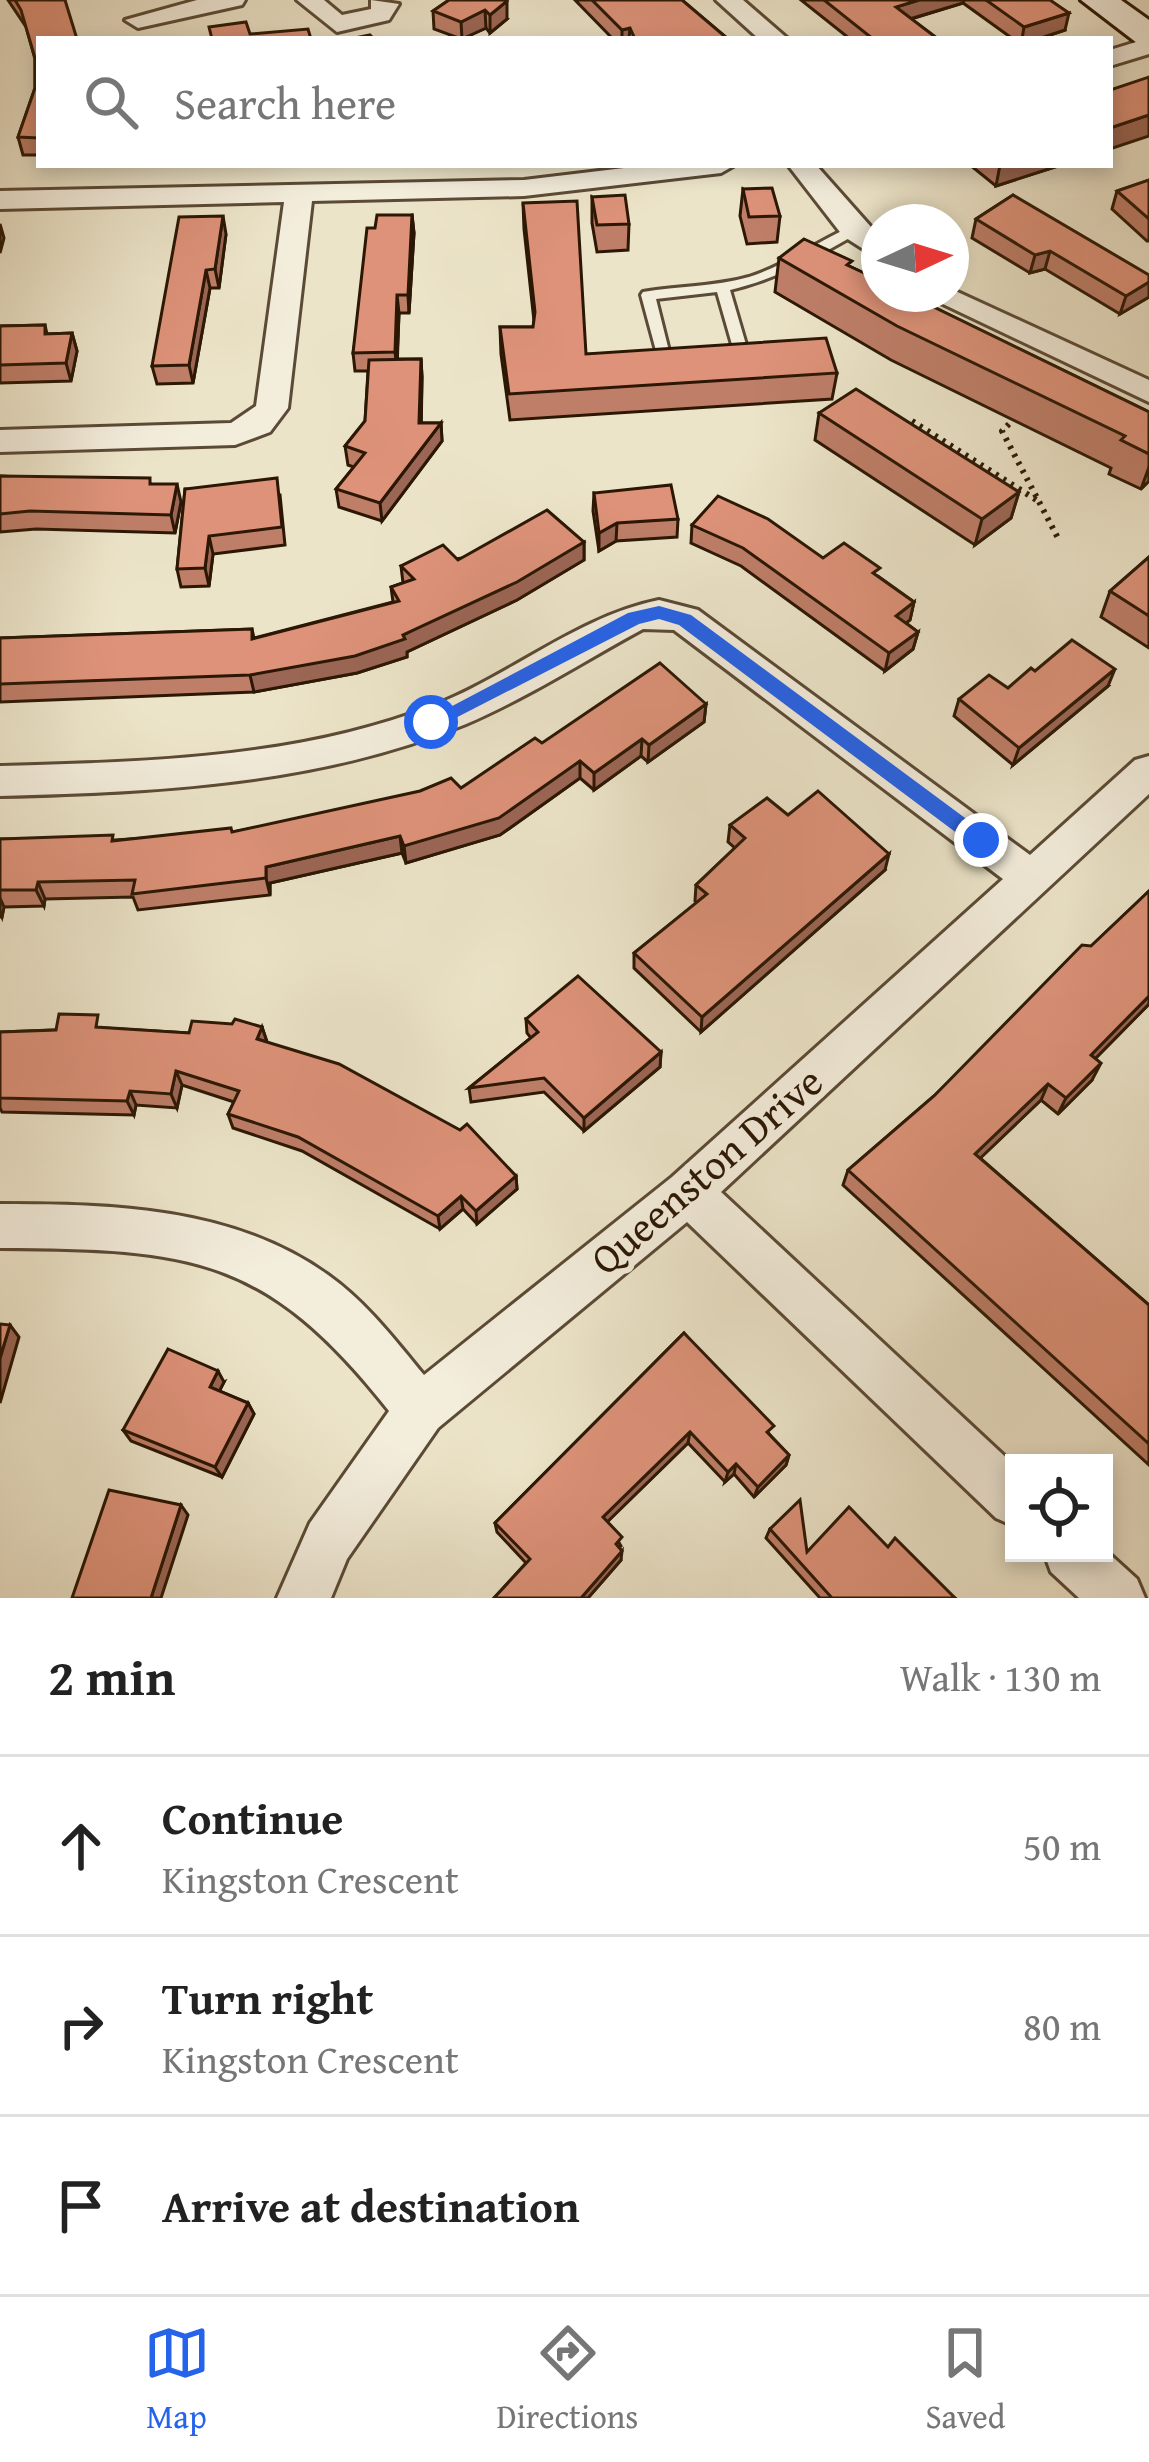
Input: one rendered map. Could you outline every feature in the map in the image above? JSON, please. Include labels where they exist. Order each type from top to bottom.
[{"type":"street","points":[[135,20],[233,0]]},
{"type":"street","points":[[309,0],[337,24],[380,15],[387,4],[383,0]]},
{"type":"street","points":[[728,0],[771,36]]},
{"type":"street","points":[[1098,0],[1149,36]]},
{"type":"street","points":[[1113,57],[1149,46]]},
{"type":"street","points":[[0,200],[129,182],[299,194],[524,188],[695,168]]},
{"type":"street","points":[[804,168],[861,236]]},
{"type":"street","points":[[0,441],[235,434],[259,424],[272,408],[299,194]]},
{"type":"street","points":[[969,309],[1149,392]]},
{"type":"street","points":[[0,781],[196,776],[296,762],[431,722],[634,618],[659,613],[685,620],[1032,878]]},
{"type":"street","name":"Queenston Drive","points":[[304,1598],[328,1541],[420,1410],[688,1192],[1149,771]]},
{"type":"street","points":[[688,1192],[1005,1491]]},
{"type":"street","points":[[0,1226],[114,1226],[199,1240],[280,1271],[346,1321],[420,1410]]},
{"type":"street","points":[[1080,1562],[1118,1598]]},
{"type":"lane","points":[[663,355],[648,295],[723,289],[776,276],[853,230]]},
{"type":"lane","points":[[723,289],[740,348]]},
{"type":"path","points":[[913,421],[1038,501]]},
{"type":"path","points":[[1010,424],[1002,431],[1059,540]]},
{"type":"building","points":[[15,0],[65,0],[76,36],[36,36],[36,138],[18,137],[35,88],[35,58]]},
{"type":"building","points":[[449,0],[507,1],[490,15],[485,10],[461,22],[433,11]]},
{"type":"building","points":[[592,0],[682,0],[724,36],[634,36],[630,28],[622,30]]},
{"type":"building","points":[[824,0],[919,0],[896,7],[934,36],[869,36]]},
{"type":"building","points":[[986,0],[1050,0],[1069,13],[1024,27]]},
{"type":"building","points":[[246,22],[250,34],[308,29],[310,36],[211,36],[209,27]]},
{"type":"building","points":[[1149,77],[1149,115],[1113,127],[1113,89]]},
{"type":"building","points":[[1149,180],[1149,219],[1117,191]]},
{"type":"building","points":[[772,188],[780,216],[749,217],[743,189]]},
{"type":"building","points":[[625,195],[629,224],[597,225],[592,197]]},
{"type":"building","points":[[1013,195],[1149,275],[1149,282],[1126,296],[1050,251],[1035,255],[976,219]]},
{"type":"building","points":[[577,201],[586,354],[826,338],[837,373],[509,394],[500,327],[533,327],[535,312],[523,203]]},
{"type":"building","points":[[377,215],[412,215],[408,295],[397,295],[395,352],[353,353],[367,228],[375,228]]},
{"type":"building","points":[[223,216],[215,269],[206,270],[189,365],[152,366],[179,217]]},
{"type":"building","points":[[804,239],[852,261],[847,265],[861,272],[861,305],[779,258]]},
{"type":"building","points":[[873,312],[944,312],[1149,412],[1149,454],[1121,440],[1125,436]]},
{"type":"building","points":[[45,325],[45,334],[72,333],[66,363],[0,365],[0,326]]},
{"type":"building","points":[[421,359],[419,423],[441,423],[380,503],[336,489],[365,453],[345,446],[365,421],[369,360]]},
{"type":"building","points":[[856,389],[1019,492],[982,519],[819,413]]},
{"type":"building","points":[[0,476],[150,478],[150,484],[177,484],[171,515],[0,514]]},
{"type":"building","points":[[277,478],[282,527],[209,536],[205,568],[177,569],[185,489]]},
{"type":"building","points":[[671,485],[678,519],[617,523],[599,533],[594,493]]},
{"type":"building","points":[[718,496],[768,519],[823,558],[844,543],[880,568],[873,573],[914,602],[896,616],[918,632],[889,653],[743,548],[692,525]]},
{"type":"building","points":[[547,510],[584,542],[517,582],[403,635],[405,639],[355,656],[250,675],[0,684],[0,638],[252,629],[252,639],[399,601],[391,587],[414,579],[401,566],[443,545],[458,560]]},
{"type":"building","points":[[1149,557],[1149,616],[1110,591]]},
{"type":"building","points":[[1072,640],[1115,669],[1019,748],[959,699],[989,675],[1008,688]]},
{"type":"building","points":[[660,663],[706,704],[649,745],[642,739],[594,773],[580,761],[499,818],[404,846],[400,836],[266,867],[266,878],[132,894],[135,880],[38,882],[36,890],[0,890],[0,839],[113,835],[112,841],[231,828],[232,832],[420,791],[451,778],[461,788],[535,738],[542,743]]},
{"type":"building","points":[[818,791],[889,854],[702,1017],[634,953],[707,894],[696,885],[745,838],[730,825],[767,798],[788,815]]},
{"type":"building","points":[[1149,891],[1149,996],[1091,1055],[1101,1063],[1066,1098],[1048,1084],[975,1154],[1149,1305],[1149,1444],[848,1170],[934,1096],[1082,945],[1091,946]]},
{"type":"building","points":[[578,976],[661,1052],[584,1118],[544,1078],[469,1088],[538,1032],[526,1019]]},
{"type":"building","points":[[59,1014],[98,1015],[96,1027],[189,1033],[192,1021],[232,1024],[235,1019],[262,1027],[257,1039],[339,1064],[460,1130],[467,1124],[516,1176],[476,1211],[461,1196],[438,1216],[298,1137],[228,1114],[239,1091],[176,1071],[171,1094],[130,1091],[127,1101],[0,1098],[0,1032],[56,1030]]},
{"type":"building","points":[[0,1324],[10,1325],[0,1358]]},
{"type":"building","points":[[684,1333],[774,1426],[767,1432],[789,1455],[758,1487],[736,1464],[728,1472],[690,1432],[603,1517],[622,1537],[616,1544],[622,1551],[581,1598],[494,1598],[530,1559],[495,1523]]},
{"type":"building","points":[[168,1349],[218,1371],[210,1387],[248,1403],[215,1467],[123,1430]]},
{"type":"building","points":[[109,1490],[181,1505],[151,1598],[72,1598]]},
{"type":"building","points":[[800,1500],[807,1552],[849,1507],[888,1547],[895,1538],[955,1598],[832,1598],[770,1529]]},
{"type":"route","points":[[431,722],[634,618],[659,613],[685,620],[981,840]]}]
